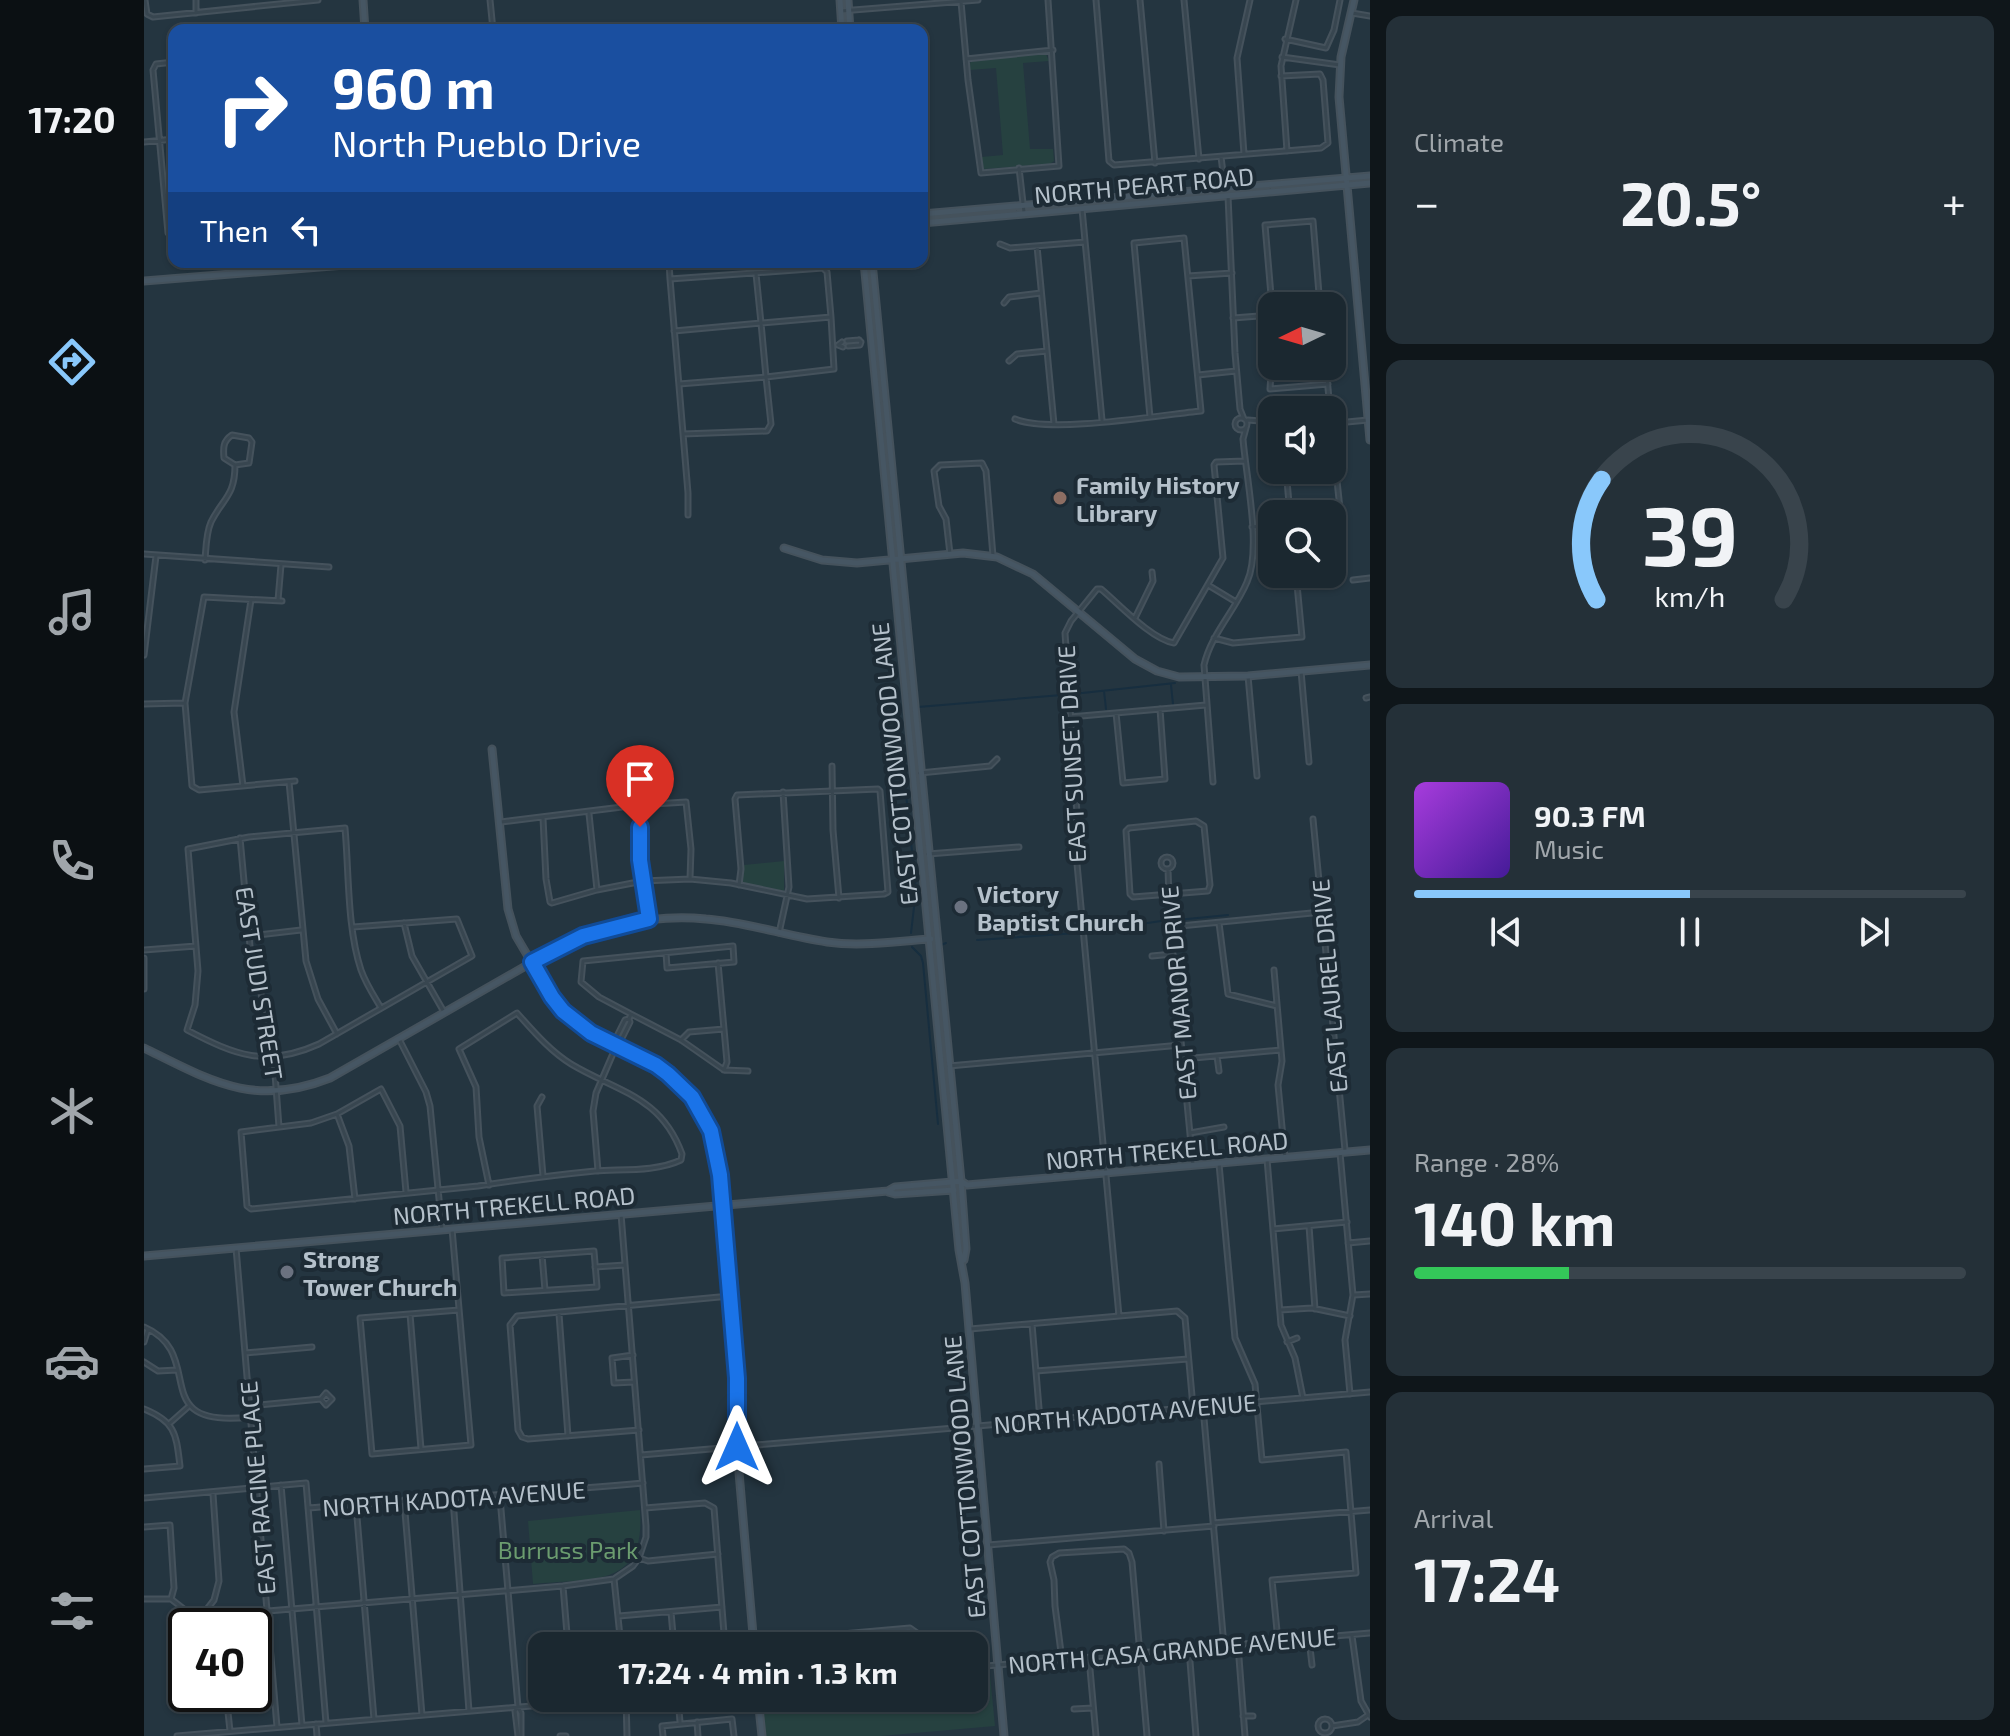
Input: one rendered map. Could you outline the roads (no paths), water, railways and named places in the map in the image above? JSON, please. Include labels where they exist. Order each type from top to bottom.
[{"type":"street","points":[[145,0],[148,16],[318,0]]},
{"type":"street","points":[[196,0],[196,13]]},
{"type":"street","points":[[245,0],[246,7]]},
{"type":"street","points":[[363,0],[365,24]]},
{"type":"street","points":[[490,0],[492,24]]},
{"type":"street","points":[[840,0],[842,24]]},
{"type":"street","points":[[848,0],[850,24]]},
{"type":"street","points":[[841,11],[978,0]]},
{"type":"street","points":[[961,2],[981,173],[1059,166],[1048,0]]},
{"type":"street","points":[[1096,0],[1109,161],[1114,165],[1321,148],[1328,143],[1320,74],[1281,76]]},
{"type":"street","points":[[1140,0],[1155,163]]},
{"type":"street","points":[[1184,0],[1199,159]]},
{"type":"street","points":[[1244,155],[1237,58],[1250,0]]},
{"type":"street","points":[[1287,151],[1282,57],[1296,0]]},
{"type":"street","points":[[1285,39],[1326,48],[1334,30],[1340,0]]},
{"type":"street","points":[[1354,0],[1340,65],[1339,97],[1367,373],[1370,440]]},
{"type":"street","points":[[1352,13],[1370,16]]},
{"type":"street","points":[[966,59],[1053,50]]},
{"type":"street","points":[[1282,57],[1340,65]]},
{"type":"street","points":[[168,63],[156,64],[153,70],[168,233]]},
{"type":"street","points":[[144,142],[168,139]]},
{"type":"street","points":[[1221,157],[1225,188]]},
{"type":"street","points":[[1019,168],[1024,214]]},
{"type":"street","name":"NORTH PEART ROAD","points":[[928,222],[1228,196],[1370,176]]},
{"type":"street","name":"NORTH PEART ROAD","points":[[928,214],[1225,188],[1347,181],[1370,183]]},
{"type":"street","points":[[1228,196],[1236,371],[1240,409],[1246,428],[1243,439]]},
{"type":"street","points":[[1082,209],[1102,421]]},
{"type":"street","points":[[1271,292],[1265,225],[1313,221],[1319,292]]},
{"type":"street","points":[[1015,419],[1054,424],[1150,417],[1201,411],[1184,238],[1134,243],[1150,417]]},
{"type":"street","points":[[1000,244],[1010,248],[1085,242]]},
{"type":"street","points":[[1037,246],[1054,424]]},
{"type":"street","points":[[144,281],[308,268]]},
{"type":"street","points":[[669,268],[688,515]]},
{"type":"street","points":[[670,279],[810,268]]},
{"type":"street","points":[[679,384],[832,370],[836,367],[844,344],[831,317],[824,268]]},
{"type":"street","name":"EAST COTTONWOOD LANE","points":[[865,268],[928,854],[944,1098],[959,1250],[963,1263],[1004,1736]]},
{"type":"street","name":"EAST COTTONWOOD LANE","points":[[872,268],[896,560],[933,939],[963,1185],[966,1249],[963,1263]]},
{"type":"street","points":[[683,434],[767,431],[771,424],[756,273]]},
{"type":"street","points":[[1188,276],[1233,273]]},
{"type":"street","points":[[1004,303],[1009,297],[1041,293]]},
{"type":"street","points":[[1233,318],[1258,316]]},
{"type":"street","points":[[674,331],[831,317]]},
{"type":"street","points":[[844,344],[860,345],[861,342],[872,341]]},
{"type":"street","points":[[1009,361],[1017,354],[1047,351]]},
{"type":"street","points":[[1198,375],[1236,371]]},
{"type":"street","points":[[1271,380],[1270,389],[1328,384]]},
{"type":"street","points":[[1328,380],[1330,396]]},
{"type":"street","points":[[1213,782],[1204,665],[1214,638],[1247,584],[1252,568],[1252,527],[1243,439],[1237,421],[1240,409]]},
{"type":"street","points":[[1237,421],[1244,419],[1256,423]]},
{"type":"street","points":[[1347,422],[1368,420]]},
{"type":"street","points":[[1238,428],[1256,423]]},
{"type":"street","points":[[232,435],[249,438],[252,442],[249,463],[235,465],[224,458],[226,439],[232,435]]},
{"type":"street","points":[[1152,572],[1153,581],[1135,618],[1150,631],[1174,643],[1223,558],[1216,462],[1245,461]]},
{"type":"street","points":[[950,554],[946,519],[936,495],[934,471],[940,465],[982,463],[986,471],[993,556]]},
{"type":"street","points":[[205,560],[212,520],[233,487],[235,465]]},
{"type":"street","points":[[1252,527],[1258,526]]},
{"type":"street","points":[[784,548],[822,560],[857,563],[950,554],[993,556],[1033,574],[1135,659],[1157,671],[1191,679],[1370,665]]},
{"type":"street","points":[[144,554],[329,567]]},
{"type":"street","points":[[144,655],[156,556]]},
{"type":"street","points":[[281,565],[280,600],[204,597],[185,703],[192,786],[199,790],[295,781]]},
{"type":"street","points":[[1353,580],[1370,578]]},
{"type":"street","points":[[1208,585],[1236,602]]},
{"type":"street","points":[[1214,638],[1233,643],[1302,637],[1297,588]]},
{"type":"street","name":"EAST SUNSET DRIVE","points":[[1119,1316],[1076,853],[1077,813],[1064,638],[1068,626],[1097,589],[1101,589],[1135,618]]},
{"type":"street","points":[[144,590],[151,591]]},
{"type":"street","points":[[243,786],[234,712],[251,599]]},
{"type":"street","points":[[1301,671],[1309,762]]},
{"type":"street","points":[[1248,676],[1257,776]]},
{"type":"street","points":[[144,704],[185,703]]},
{"type":"street","points":[[1070,717],[1206,705]]},
{"type":"street","points":[[1116,713],[1123,783],[1165,779],[1160,709]]},
{"type":"street","points":[[492,749],[511,923],[552,997],[563,1011],[591,1033],[656,1065],[680,1083],[692,1097],[711,1131],[717,1152],[737,1378],[737,1447],[753,1632]]},
{"type":"street","points":[[920,773],[990,766],[997,759]]},
{"type":"street","points":[[832,766],[839,898]]},
{"type":"street","points":[[289,782],[303,930],[311,980],[337,1034]]},
{"type":"street","points":[[543,818],[550,902],[559,903],[597,890],[643,881],[690,879],[807,899],[839,898],[888,892],[880,791],[737,795],[739,885]]},
{"type":"street","points":[[779,933],[789,880],[783,792]]},
{"type":"street","points":[[500,823],[638,805],[686,802],[691,849],[690,879]]},
{"type":"street","points":[[638,805],[649,919]]},
{"type":"street","points":[[589,813],[597,890]]},
{"type":"street","name":"EAST LAUREL DRIVE","points":[[1313,819],[1353,1295],[1345,1340],[1350,1394]]},
{"type":"street","points":[[1196,821],[1204,826],[1208,891],[1170,896],[1139,898],[1130,894],[1125,836],[1129,828],[1196,821]]},
{"type":"street","points":[[353,927],[457,919],[472,956],[337,1034],[297,1053],[240,1054],[227,1051],[187,1030],[198,987],[188,849],[240,838],[345,828],[353,927],[362,972],[381,1008]]},
{"type":"street","name":"EAST JUDI STREET","points":[[240,838],[251,957],[270,1024],[275,1055],[279,1127]]},
{"type":"street","points":[[928,854],[1019,847]]},
{"type":"street","name":"EAST MANOR DRIVE","points":[[1168,869],[1170,927],[1193,1165]]},
{"type":"street","points":[[1170,927],[1322,912]]},
{"type":"street","points":[[144,1048],[231,1088],[276,1091],[304,1087],[330,1078],[583,936],[649,919],[705,919],[855,944],[933,939]]},
{"type":"street","points":[[404,923],[412,956],[444,1012]]},
{"type":"street","points":[[1219,923],[1228,994],[1277,1006]]},
{"type":"street","points":[[249,936],[303,930]]},
{"type":"street","points":[[144,950],[196,946]]},
{"type":"street","points":[[666,953],[667,968],[734,962],[733,946],[583,961],[581,982],[630,1017],[681,1040],[724,1070],[748,1071]]},
{"type":"street","points":[[1152,956],[1173,954]]},
{"type":"street","points":[[144,958],[144,989]]},
{"type":"street","points":[[718,963],[727,1062],[724,1070]]},
{"type":"street","points":[[1274,970],[1282,1061],[1278,1085],[1285,1158]]},
{"type":"street","points":[[406,1192],[400,1126],[381,1089],[337,1114],[296,1126],[241,1132],[247,1206],[251,1209],[489,1185],[543,1176],[650,1167],[681,1160],[679,1146],[665,1121],[651,1106],[634,1094],[569,1063],[544,1043],[517,1013],[459,1049],[476,1087],[479,1137],[489,1185]]},
{"type":"street","points":[[598,1171],[593,1111],[601,1079],[630,1017]]},
{"type":"street","points":[[681,1040],[689,1032],[724,1029]]},
{"type":"street","points":[[399,1039],[430,1106],[442,1230]]},
{"type":"street","points":[[949,1066],[1182,1045]]},
{"type":"street","points":[[1183,1059],[1281,1050]]},
{"type":"street","points":[[1217,1056],[1219,1071]]},
{"type":"street","points":[[542,1097],[537,1106],[543,1176]]},
{"type":"street","points":[[944,1098],[952,1097]]},
{"type":"street","points":[[337,1114],[349,1146],[355,1199]]},
{"type":"street","points":[[1190,1133],[1224,1127]]},
{"type":"street","name":"NORTH TREKELL ROAD","points":[[144,1256],[888,1191],[895,1187],[952,1182],[963,1185],[1370,1150]]},
{"type":"street","points":[[1267,1159],[1280,1310],[1287,1342],[1301,1377],[1303,1398]]},
{"type":"street","points":[[1219,1163],[1235,1338],[1255,1384],[1262,1460],[1346,1452],[1356,1573],[1272,1580],[1278,1641]]},
{"type":"street","name":"NORTH TREKELL ROAD","points":[[888,1191],[895,1194],[953,1190],[963,1185]]},
{"type":"street","points":[[272,1611],[563,1586],[614,1579],[633,1566],[646,1537],[621,1214]]},
{"type":"street","points":[[1273,1229],[1347,1222]]},
{"type":"street","points":[[1309,1226],[1315,1309]]},
{"type":"street","points":[[452,1229],[471,1445],[372,1454],[360,1318],[459,1310]]},
{"type":"street","points":[[1348,1243],[1370,1241]]},
{"type":"street","name":"EAST RACINE PLACE","points":[[236,1248],[268,1608]]},
{"type":"street","points":[[594,1251],[597,1287],[504,1293],[502,1258],[542,1255],[594,1251]]},
{"type":"street","points":[[542,1255],[545,1290]]},
{"type":"street","points":[[595,1267],[625,1265]]},
{"type":"street","points":[[1353,1295],[1370,1294]]},
{"type":"street","points":[[639,1430],[522,1437],[518,1430],[510,1325],[517,1316],[730,1296]]},
{"type":"street","points":[[1280,1310],[1315,1309],[1350,1316]]},
{"type":"street","points":[[969,1329],[1177,1311],[1185,1318],[1193,1407]]},
{"type":"street","points":[[410,1314],[421,1449]]},
{"type":"street","points":[[559,1314],[568,1436]]},
{"type":"street","points":[[1032,1324],[1040,1421]]},
{"type":"street","points":[[144,1342],[146,1328],[167,1344],[174,1357],[179,1391],[188,1407],[215,1420],[250,1417]]},
{"type":"street","points":[[1287,1342],[1297,1338]]},
{"type":"street","points":[[245,1353],[312,1347]]},
{"type":"street","points":[[633,1355],[612,1358],[614,1383],[634,1382]]},
{"type":"street","points":[[1036,1371],[1189,1359]]},
{"type":"street","points":[[144,1362],[158,1371],[177,1370]]},
{"type":"street","name":"NORTH KADOTA AVENUE","points":[[641,1455],[1370,1392]]},
{"type":"street","points":[[250,1406],[321,1399]]},
{"type":"street","points":[[170,1424],[188,1407]]},
{"type":"street","points":[[1203,1407],[1224,1646]]},
{"type":"street","points":[[144,1409],[170,1424],[176,1436],[180,1466],[144,1469]]},
{"type":"street","points":[[1159,1464],[1164,1531]]},
{"type":"street","name":"NORTH KADOTA AVENUE","points":[[281,1485],[306,1483],[308,1508],[643,1483]]},
{"type":"street","points":[[144,1498],[281,1485],[302,1725]]},
{"type":"street","points":[[208,1608],[214,1600],[219,1581],[212,1492]]},
{"type":"street","points":[[500,1496],[519,1736]]},
{"type":"street","points":[[453,1499],[469,1712]]},
{"type":"street","points":[[404,1500],[422,1716]]},
{"type":"street","points":[[645,1508],[705,1503],[714,1508],[724,1632]]},
{"type":"street","points":[[356,1505],[374,1719]]},
{"type":"street","points":[[308,1508],[326,1723]]},
{"type":"street","points":[[988,1545],[1370,1510]]},
{"type":"street","points":[[144,1527],[170,1525],[174,1588],[171,1599]]},
{"type":"street","points":[[1090,1537],[1091,1551]]},
{"type":"street","points":[[1062,1660],[1050,1562],[1052,1557],[1059,1553],[1124,1549],[1129,1553],[1147,1736]]},
{"type":"street","points":[[639,1558],[648,1561],[718,1554]]},
{"type":"street","points":[[614,1579],[620,1632]]},
{"type":"street","points":[[563,1586],[567,1632]]},
{"type":"street","points":[[144,1599],[171,1599],[183,1608]]},
{"type":"street","points":[[619,1616],[722,1607]]},
{"type":"street","points":[[671,1612],[673,1632]]},
{"type":"street","points":[[865,1632],[910,1628],[916,1632]]},
{"type":"street","name":"NORTH CASA GRANDE AVENUE","points":[[988,1666],[1370,1633]]},
{"type":"street","points":[[1332,1726],[1358,1722],[1369,1716],[1361,1701],[1352,1635]]},
{"type":"street","points":[[1309,1639],[1312,1665]]},
{"type":"street","points":[[1238,1645],[1245,1736]]},
{"type":"street","points":[[1189,1649],[1196,1736]]},
{"type":"street","points":[[1089,1658],[1096,1736]]},
{"type":"street","name":"EAST RACINE PLACE","points":[[272,1663],[277,1727]]},
{"type":"street","points":[[177,1736],[528,1706]]},
{"type":"street","points":[[1074,1709],[1093,1708]]},
{"type":"street","points":[[228,1712],[230,1731]]},
{"type":"street","points":[[626,1712],[627,1736]]},
{"type":"street","points":[[679,1712],[680,1724]]},
{"type":"street","points":[[759,1712],[762,1736]]},
{"type":"street","points":[[1243,1716],[1253,1716]]},
{"type":"street","points":[[663,1736],[662,1726],[732,1719],[734,1736]]},
{"type":"street","points":[[697,1722],[698,1736]]},
{"type":"street","points":[[316,1724],[317,1736]]},
{"type":"street","points":[[560,1736],[566,1736]]},
{"type":"waterway","points":[[1073,694],[1175,683]]},
{"type":"waterway","points":[[1171,685],[1173,704]]},
{"type":"waterway","points":[[1104,691],[1106,709]]},
{"type":"waterway","points":[[918,707],[1062,695]]},
{"type":"waterway","points":[[899,709],[894,715],[902,751]]},
{"type":"waterway","points":[[902,755],[916,890],[911,933]]},
{"type":"waterway","points":[[1177,920],[1228,915]]},
{"type":"waterway","points":[[1088,932],[1161,921]]},
{"type":"waterway","points":[[977,940],[1077,933]]},
{"type":"waterway","points":[[941,945],[946,943]]},
{"type":"waterway","points":[[912,947],[923,963],[938,1124]]},
{"type":"place","name":"Family History Library","points":[[1060,498]]},
{"type":"place","name":"Victory Baptist Church","points":[[961,907]]},
{"type":"place","name":"Strong Tower Church","points":[[287,1272]]},
{"type":"park label","name":"Burruss Park","points":[[568,1549]]}]
